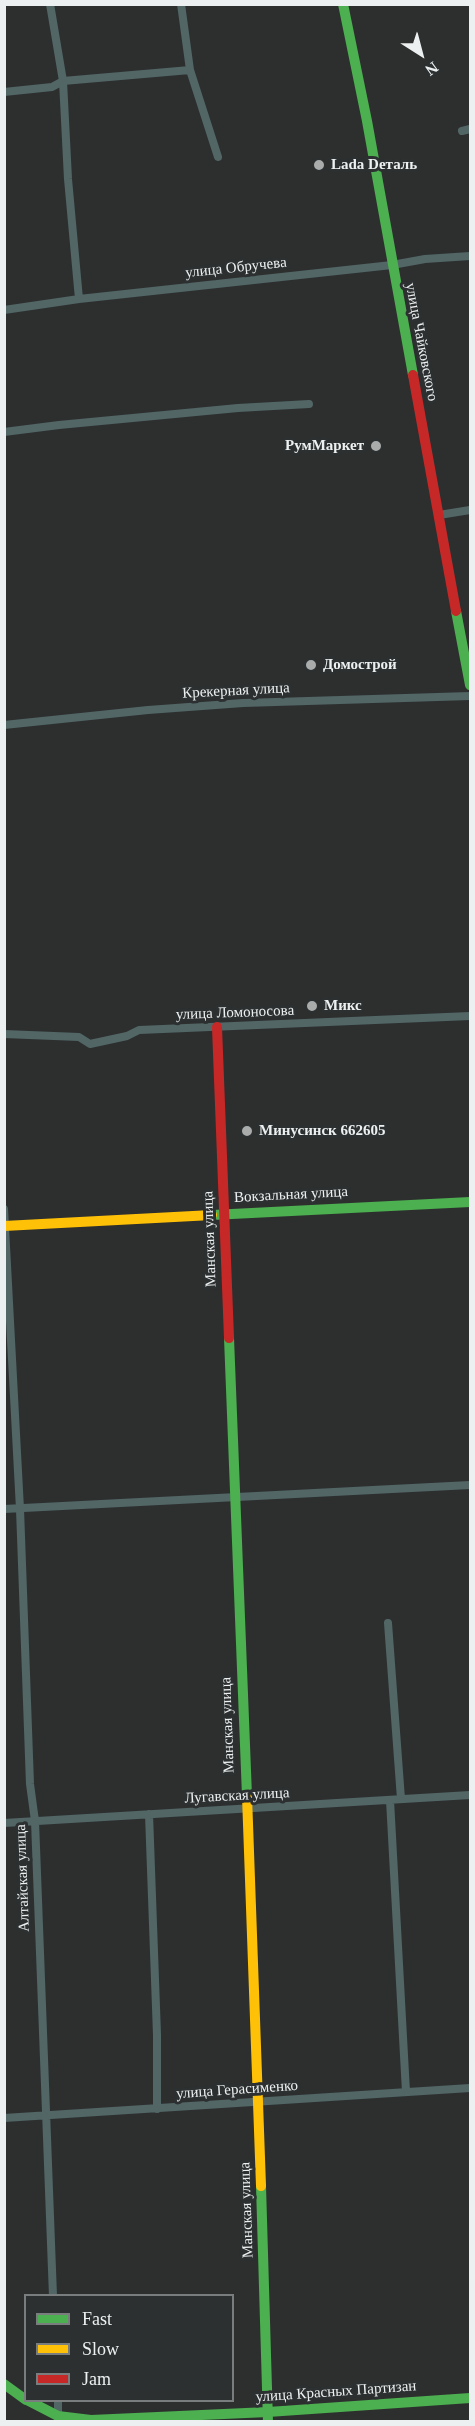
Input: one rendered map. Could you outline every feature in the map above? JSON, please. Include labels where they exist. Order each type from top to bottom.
[{"type":"street","points":[[50,4],[63,81],[68,179],[79,299]]},
{"type":"street","points":[[181,4],[190,70],[218,157]]},
{"type":"street","name":"улица Чайковского","points":[[343,4],[471,685]]},
{"type":"street","points":[[4,92],[52,87],[63,81],[190,70]]},
{"type":"street","name":"улица Обручева","points":[[4,310],[79,299],[392,265],[425,259],[471,256]]},
{"type":"street","points":[[4,432],[238,408],[309,404]]},
{"type":"street","points":[[439,515],[471,510]]},
{"type":"street","name":"Крекерная улица","points":[[4,725],[243,703],[471,696]]},
{"type":"street","name":"улица Ломоносова","points":[[4,1034],[80,1037],[90,1044],[127,1036],[139,1030],[471,1016]]},
{"type":"street","name":"Манская улица","points":[[217,1027],[259,2102],[268,2417]]},
{"type":"street","name":"Вокзальная улица","points":[[5,1226],[471,1202]]},
{"type":"street","name":"Алтайская улица","points":[[4,1209],[8,1360],[20,1509],[30,1784],[35,1821],[53,2294]]},
{"type":"street","points":[[4,1509],[235,1499],[471,1485]]},
{"type":"street","points":[[388,1623],[401,1800]]},
{"type":"street","name":"Лугавская улица","points":[[4,1822],[471,1795]]},
{"type":"street","points":[[390,1800],[406,2092]]},
{"type":"street","points":[[149,1814],[157,2035],[157,2109]]},
{"type":"street","name":"улица Герасименко","points":[[4,2118],[471,2088]]},
{"type":"street","name":"улица Красных Партизан","points":[[4,2384],[24,2399]]},
{"type":"street","name":"улица Красных Партизан","points":[[29,2402],[58,2419],[92,2420],[268,2417],[471,2398]]},
{"type":"street","points":[[58,2402],[58,2419]]},
{"type":"traffic: fast","points":[[343,4],[367,121],[413,375]]},
{"type":"traffic: fast","points":[[456,611],[470,685]]},
{"type":"traffic: fast","points":[[212,1215],[470,1202]]},
{"type":"traffic: fast","points":[[229,1338],[247,1796]]},
{"type":"traffic: fast","points":[[261,2186],[268,2422]]},
{"type":"traffic: fast","points":[[4,2384],[24,2399]]},
{"type":"traffic: fast","points":[[31,2402],[58,2416],[91,2420],[268,2412],[470,2398]]},
{"type":"traffic: slow","points":[[4,1226],[212,1215]]},
{"type":"traffic: slow","points":[[247,1796],[261,2186]]},
{"type":"traffic: jam","points":[[413,375],[456,611]]},
{"type":"traffic: jam","points":[[217,1027],[229,1338]]},
{"type":"place","name":"Lada Dеталь","points":[[319,165]]},
{"type":"place","name":"РумМаркет","points":[[376,446]]},
{"type":"place","name":"Домострой","points":[[311,665]]},
{"type":"place","name":"Микс","points":[[312,1006]]},
{"type":"place","name":"Минусинск 662605","points":[[247,1131]]}]
